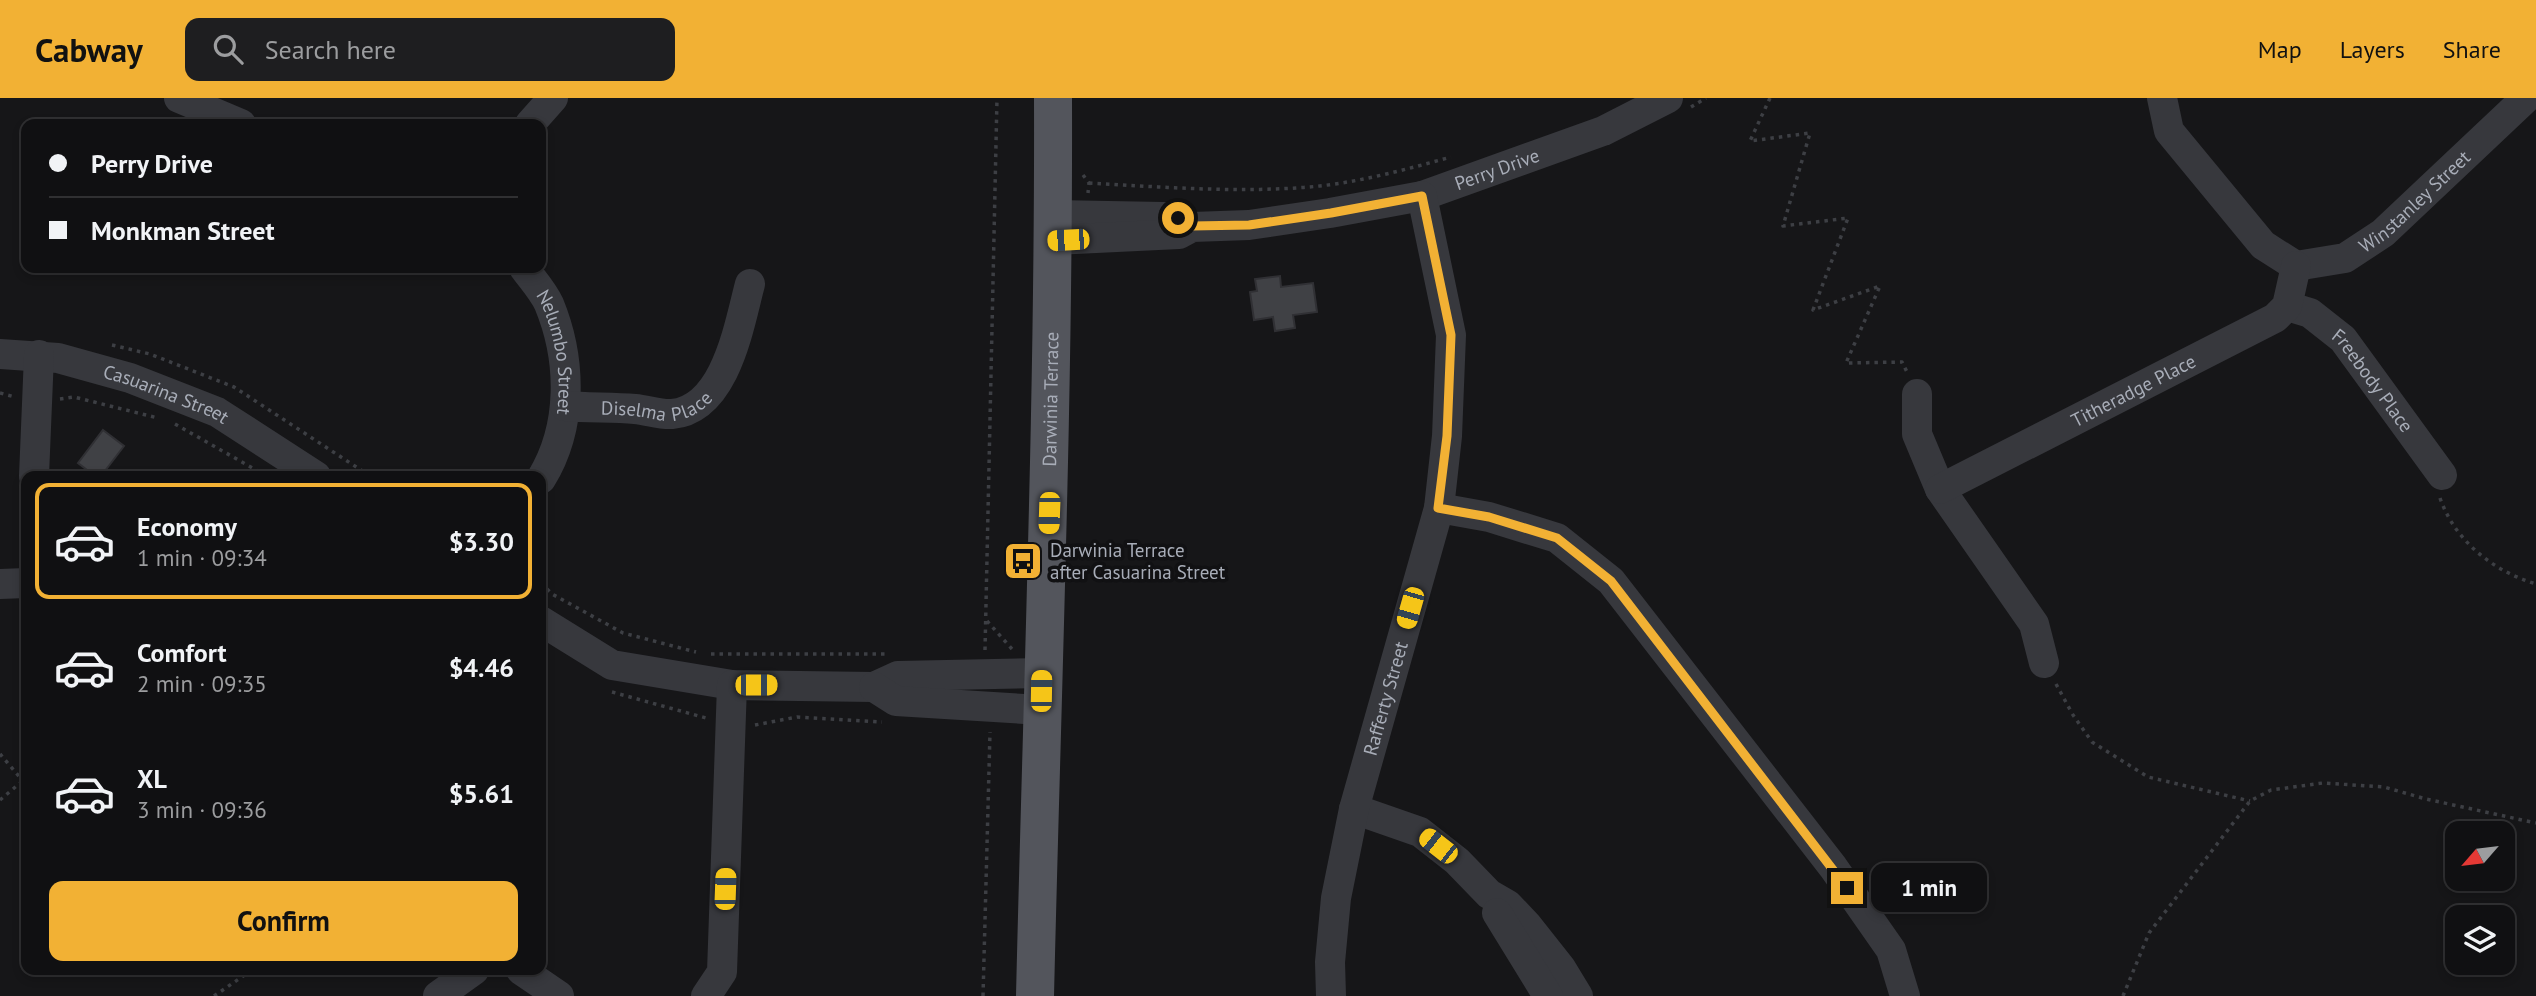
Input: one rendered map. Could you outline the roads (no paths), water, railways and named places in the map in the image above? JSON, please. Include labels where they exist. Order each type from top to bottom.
[{"type":"main road","name":"Darwinia Terrace","points":[[1035,996],[1050,491],[1053,98]]},
{"type":"street","points":[[534,119],[553,98]]},
{"type":"street","name":"Perry Drive","points":[[1054,228],[1178,218],[1192,226],[1249,225],[1422,196],[1602,131],[1668,98]]},
{"type":"street","points":[[2162,98],[2169,131],[2263,245],[2295,266],[2287,306]]},
{"type":"street","name":"Winstanley Street","points":[[2295,266],[2345,258],[2383,233],[2525,98]]},
{"type":"street","points":[[190,100],[230,119]]},
{"type":"street","name":"Rafferty Street","points":[[1331,996],[1330,962],[1336,898],[1354,809],[1438,508],[1447,436],[1451,335],[1422,196]]},
{"type":"street","name":"Nelumbo Street","points":[[527,273],[548,303],[565,358],[562,432],[546,471]]},
{"type":"street","name":"Diselma Place","points":[[565,406],[673,414],[698,405],[717,384],[733,346],[750,284]]},
{"type":"street","name":"Freebody Place","points":[[2287,306],[2310,313],[2343,339],[2442,475]]},
{"type":"street","name":"Titheradge Place","points":[[1940,489],[2274,318],[2287,306]]},
{"type":"street","name":"Casuarina Street","points":[[0,354],[39,355],[130,378],[217,412],[308,471]]},
{"type":"street","points":[[34,471],[39,355]]},
{"type":"street","points":[[1917,394],[1917,433],[1940,489],[2034,624],[2044,663]]},
{"type":"street","points":[[1438,508],[1489,517],[1557,538],[1611,581],[1833,867],[1891,950],[1905,996]]},
{"type":"street","points":[[0,584],[21,583]]},
{"type":"street","points":[[546,624],[612,665],[732,685],[874,687],[898,676],[977,675],[1042,691]]},
{"type":"street","points":[[706,996],[722,972],[732,685]]},
{"type":"street","points":[[874,687],[896,701],[976,706],[1042,691]]},
{"type":"street","points":[[1354,809],[1420,832],[1457,860],[1489,894],[1508,905],[1527,925],[1561,968],[1578,996]]},
{"type":"street","points":[[1489,894],[1500,918],[1548,996]]},
{"type":"street","points":[[438,996],[467,975]]},
{"type":"street","points":[[529,975],[559,996]]},
{"type":"place","name":"Darwinia Terrace after Casuarina Street","points":[[1023,561]]}]
